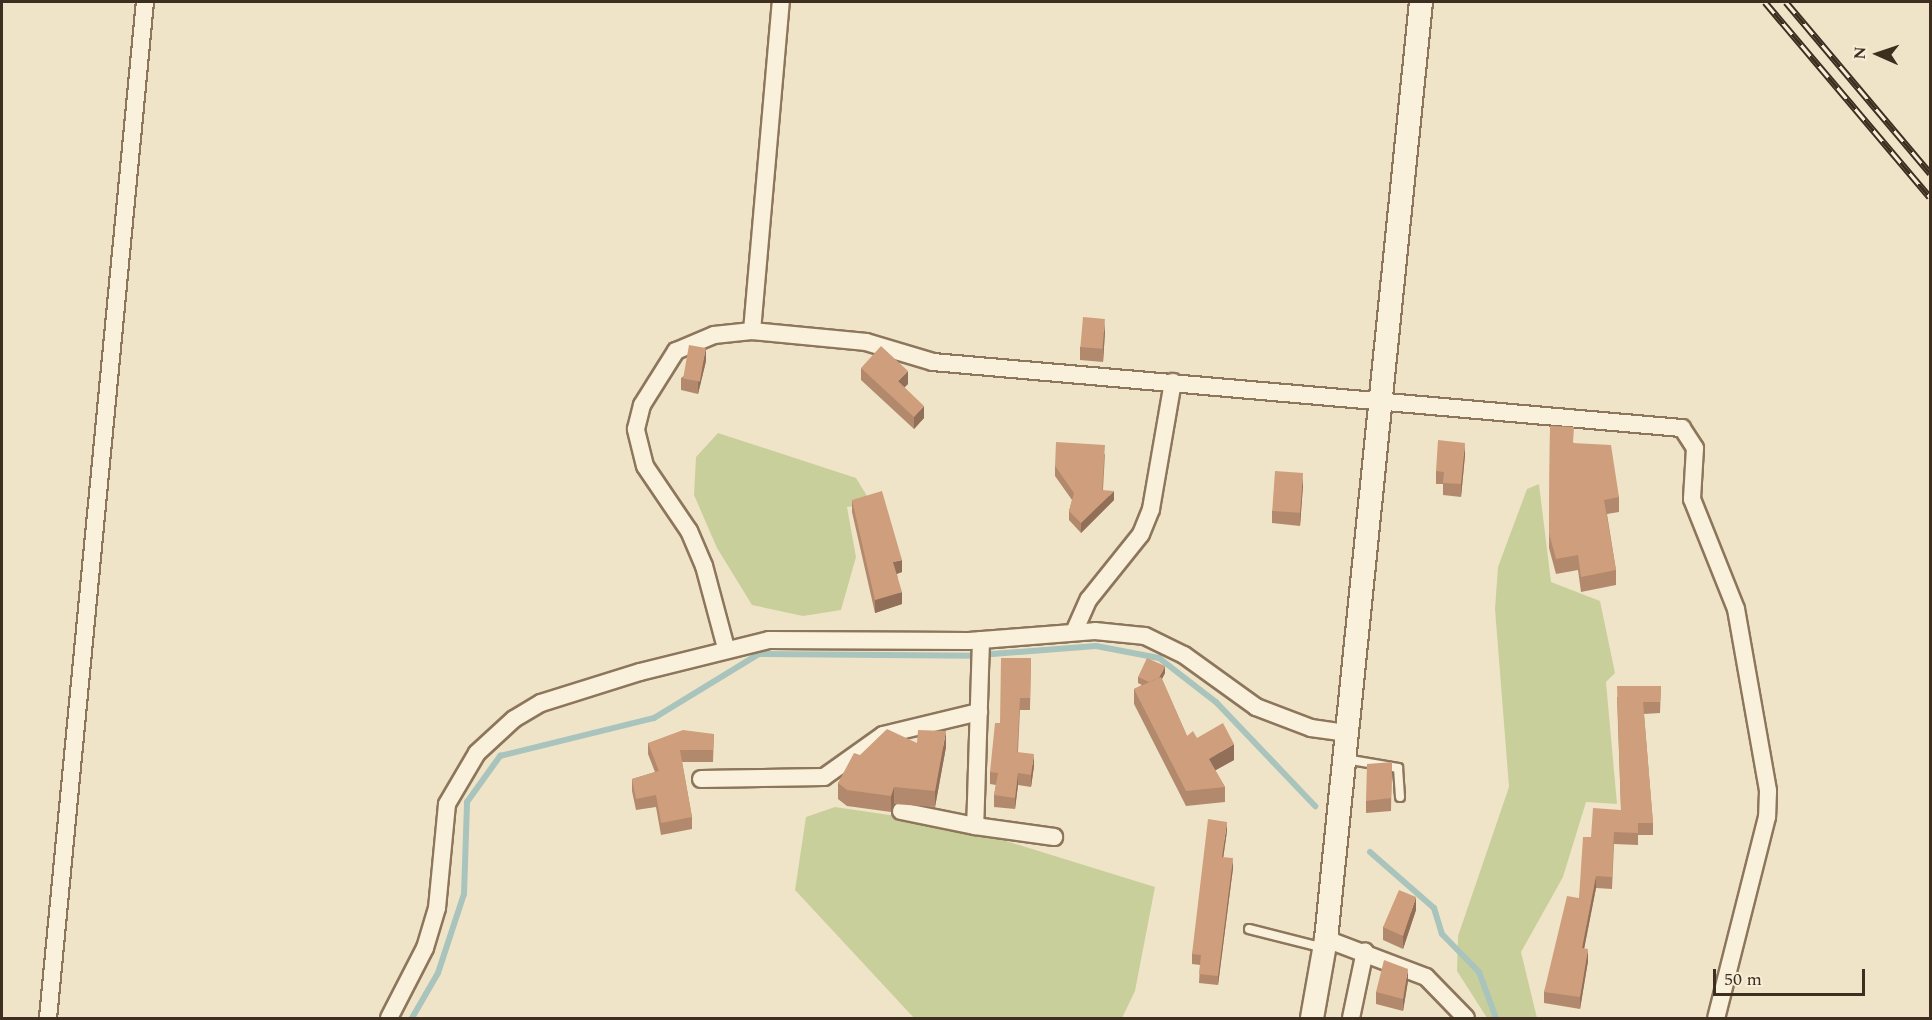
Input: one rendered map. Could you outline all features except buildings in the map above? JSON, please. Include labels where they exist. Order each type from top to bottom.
[{"type":"street","points":[[48,1018],[145,2]]},
{"type":"street","points":[[752,331],[781,2]]},
{"type":"street","points":[[1312,1018],[1325,943],[1421,2]]},
{"type":"street","points":[[726,648],[705,566],[689,531],[645,466],[636,429],[642,405],[676,351],[714,334],[752,331],[866,342],[933,362],[1682,428],[1692,440],[1692,499],[1736,609],[1768,791],[1767,817],[1716,1018]]},
{"type":"street","points":[[1074,632],[1089,599],[1141,534],[1151,510],[1173,382]]},
{"type":"street","points":[[389,1018],[425,948],[437,908],[447,804],[477,753],[514,719],[541,703],[726,648],[769,640],[981,640],[1074,632],[1145,636],[1184,655],[1256,707],[1311,728],[1346,733]]},
{"type":"street","points":[[975,826],[981,640]]},
{"type":"street","points":[[701,779],[824,777],[883,735],[979,712]]},
{"type":"street","points":[[901,811],[975,826],[1054,837]]},
{"type":"street","points":[[1325,943],[1365,951],[1426,977],[1466,1018]]},
{"type":"street","points":[[1351,1018],[1365,951]]},
{"type":"lane","points":[[1344,759],[1398,768],[1400,797]]},
{"type":"lane","points":[[1249,929],[1325,943]]},
{"type":"green space","points":[[718,433],[856,478],[872,504],[847,507],[856,557],[841,610],[803,616],[752,605],[717,548],[694,495],[696,457]]},
{"type":"green space","points":[[1539,484],[1551,582],[1600,601],[1615,673],[1606,682],[1617,804],[1586,802],[1563,877],[1521,952],[1537,1018],[1487,1018],[1457,971],[1458,936],[1509,787],[1495,609],[1498,567],[1527,489]]},
{"type":"green space","points":[[835,807],[951,824],[1155,887],[1135,991],[1122,1018],[914,1018],[795,890],[806,817]]},
{"type":"waterway","points":[[992,654],[1096,646],[1159,658],[1216,702],[1315,806]]},
{"type":"waterway","points":[[412,1018],[438,973],[464,894],[467,802],[500,756],[654,718],[759,654],[973,656]]},
{"type":"waterway","points":[[1370,852],[1434,908],[1442,934],[1479,972],[1496,1018]]},
{"type":"railway","points":[[1765,2],[1930,197]]},
{"type":"railway","points":[[1786,2],[1930,173]]}]
